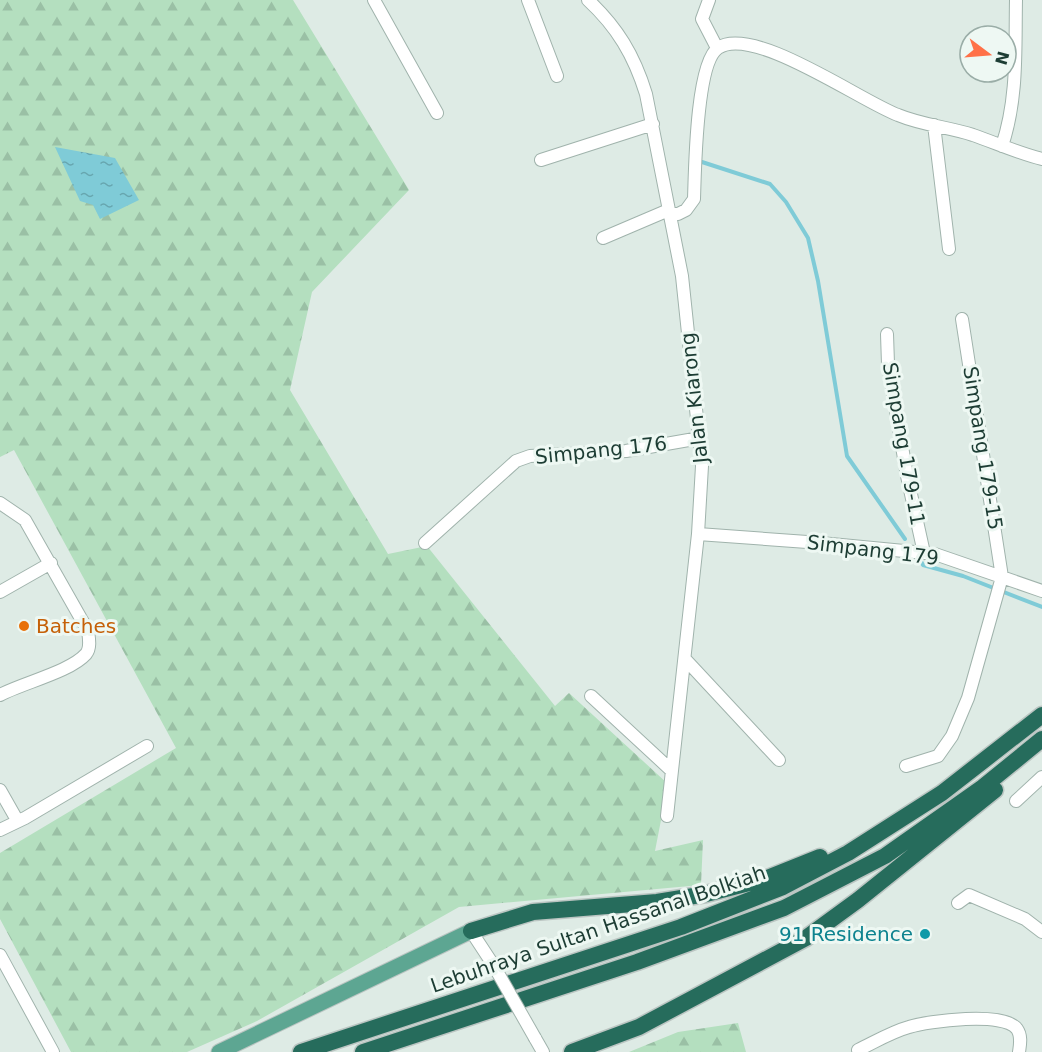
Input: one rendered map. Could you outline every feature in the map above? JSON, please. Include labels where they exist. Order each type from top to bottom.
[{"type":"highway","name":"Lebuhraya Sultan Hassanal Bolkiah","points":[[301,1052],[733,908],[783,887],[848,853],[922,806],[972,771],[1042,714]]},
{"type":"highway","name":"Lebuhraya Sultan Hassanal Bolkiah","points":[[363,1052],[637,962],[784,908],[885,856],[983,787],[1040,741]]},
{"type":"highway","points":[[591,1052],[773,957],[813,933],[969,812],[1008,777],[1040,741]]},
{"type":"highway","points":[[471,931],[533,912],[657,902],[706,894],[765,879],[815,859],[922,806]]},
{"type":"highway","points":[[572,1052],[639,1027]]},
{"type":"main road","points":[[219,1052],[366,979],[471,931]]},
{"type":"street","points":[[374,0],[437,113]]},
{"type":"street","points":[[528,0],[557,76]]},
{"type":"street","name":"Jalan Kiarong","points":[[588,0],[624,40],[637,64],[653,124],[682,276],[700,438],[698,534],[667,816]]},
{"type":"street","points":[[709,0],[702,19],[717,48]]},
{"type":"street","points":[[1002,146],[1012,116],[1015,94],[1016,0]]},
{"type":"street","points":[[603,238],[664,212],[678,214],[686,210],[694,199],[700,110],[706,69],[717,48],[729,43],[742,44],[773,53],[808,67],[894,114],[1042,159]]},
{"type":"street","points":[[541,160],[653,124]]},
{"type":"street","points":[[934,125],[949,249]]},
{"type":"street","name":"Simpang 179-15","points":[[962,319],[1002,577]]},
{"type":"street","name":"Simpang 179-11","points":[[887,334],[888,364],[907,476],[924,553]]},
{"type":"street","name":"Simpang 176","points":[[425,543],[516,461],[530,456],[626,451],[700,438]]},
{"type":"street","points":[[0,503],[25,519],[88,631],[89,646],[86,654],[51,675],[0,695]]},
{"type":"street","name":"Simpang 179","points":[[698,534],[924,553],[964,563],[1042,591]]},
{"type":"street","points":[[0,592],[51,563]]},
{"type":"street","points":[[906,766],[938,756],[952,736],[968,698],[1002,577]]},
{"type":"street","points":[[685,659],[779,760]]},
{"type":"street","points":[[591,696],[672,771]]},
{"type":"street","points":[[0,830],[25,818],[147,746]]},
{"type":"street","points":[[1016,801],[1042,777]]},
{"type":"street","points":[[0,790],[17,820]]},
{"type":"street","points":[[958,903],[969,895],[1025,919],[1042,932]]},
{"type":"street","points":[[471,931],[494,966],[543,1052]]},
{"type":"street","points":[[0,955],[5,977],[53,1052]]},
{"type":"street","points":[[858,1050],[908,1027],[934,1021],[997,1019],[1010,1023],[1017,1029],[1020,1040],[1019,1052]]},
{"type":"green space","points":[[0,0],[293,0],[409,190],[312,292],[290,390],[388,554],[427,546],[555,706],[569,693],[668,784],[655,851],[703,840],[701,885],[459,907],[257,1021],[187,1052],[71,1052],[0,919],[0,853],[176,748],[14,450],[0,457]]},
{"type":"green space","points":[[738,1023],[746,1052],[629,1052],[678,1032]]},
{"type":"water","points":[[55,147],[115,158],[139,200],[100,219],[93,205],[80,201]]},
{"type":"waterway","points":[[702,162],[770,184],[786,202],[808,238],[818,281],[847,456],[905,539]]},
{"type":"waterway","points":[[919,558],[923,565],[963,576],[1042,607]]},
{"type":"place","name":"Batches","points":[[24,626]]},
{"type":"place","name":"91 Residence","points":[[925,934]]}]
